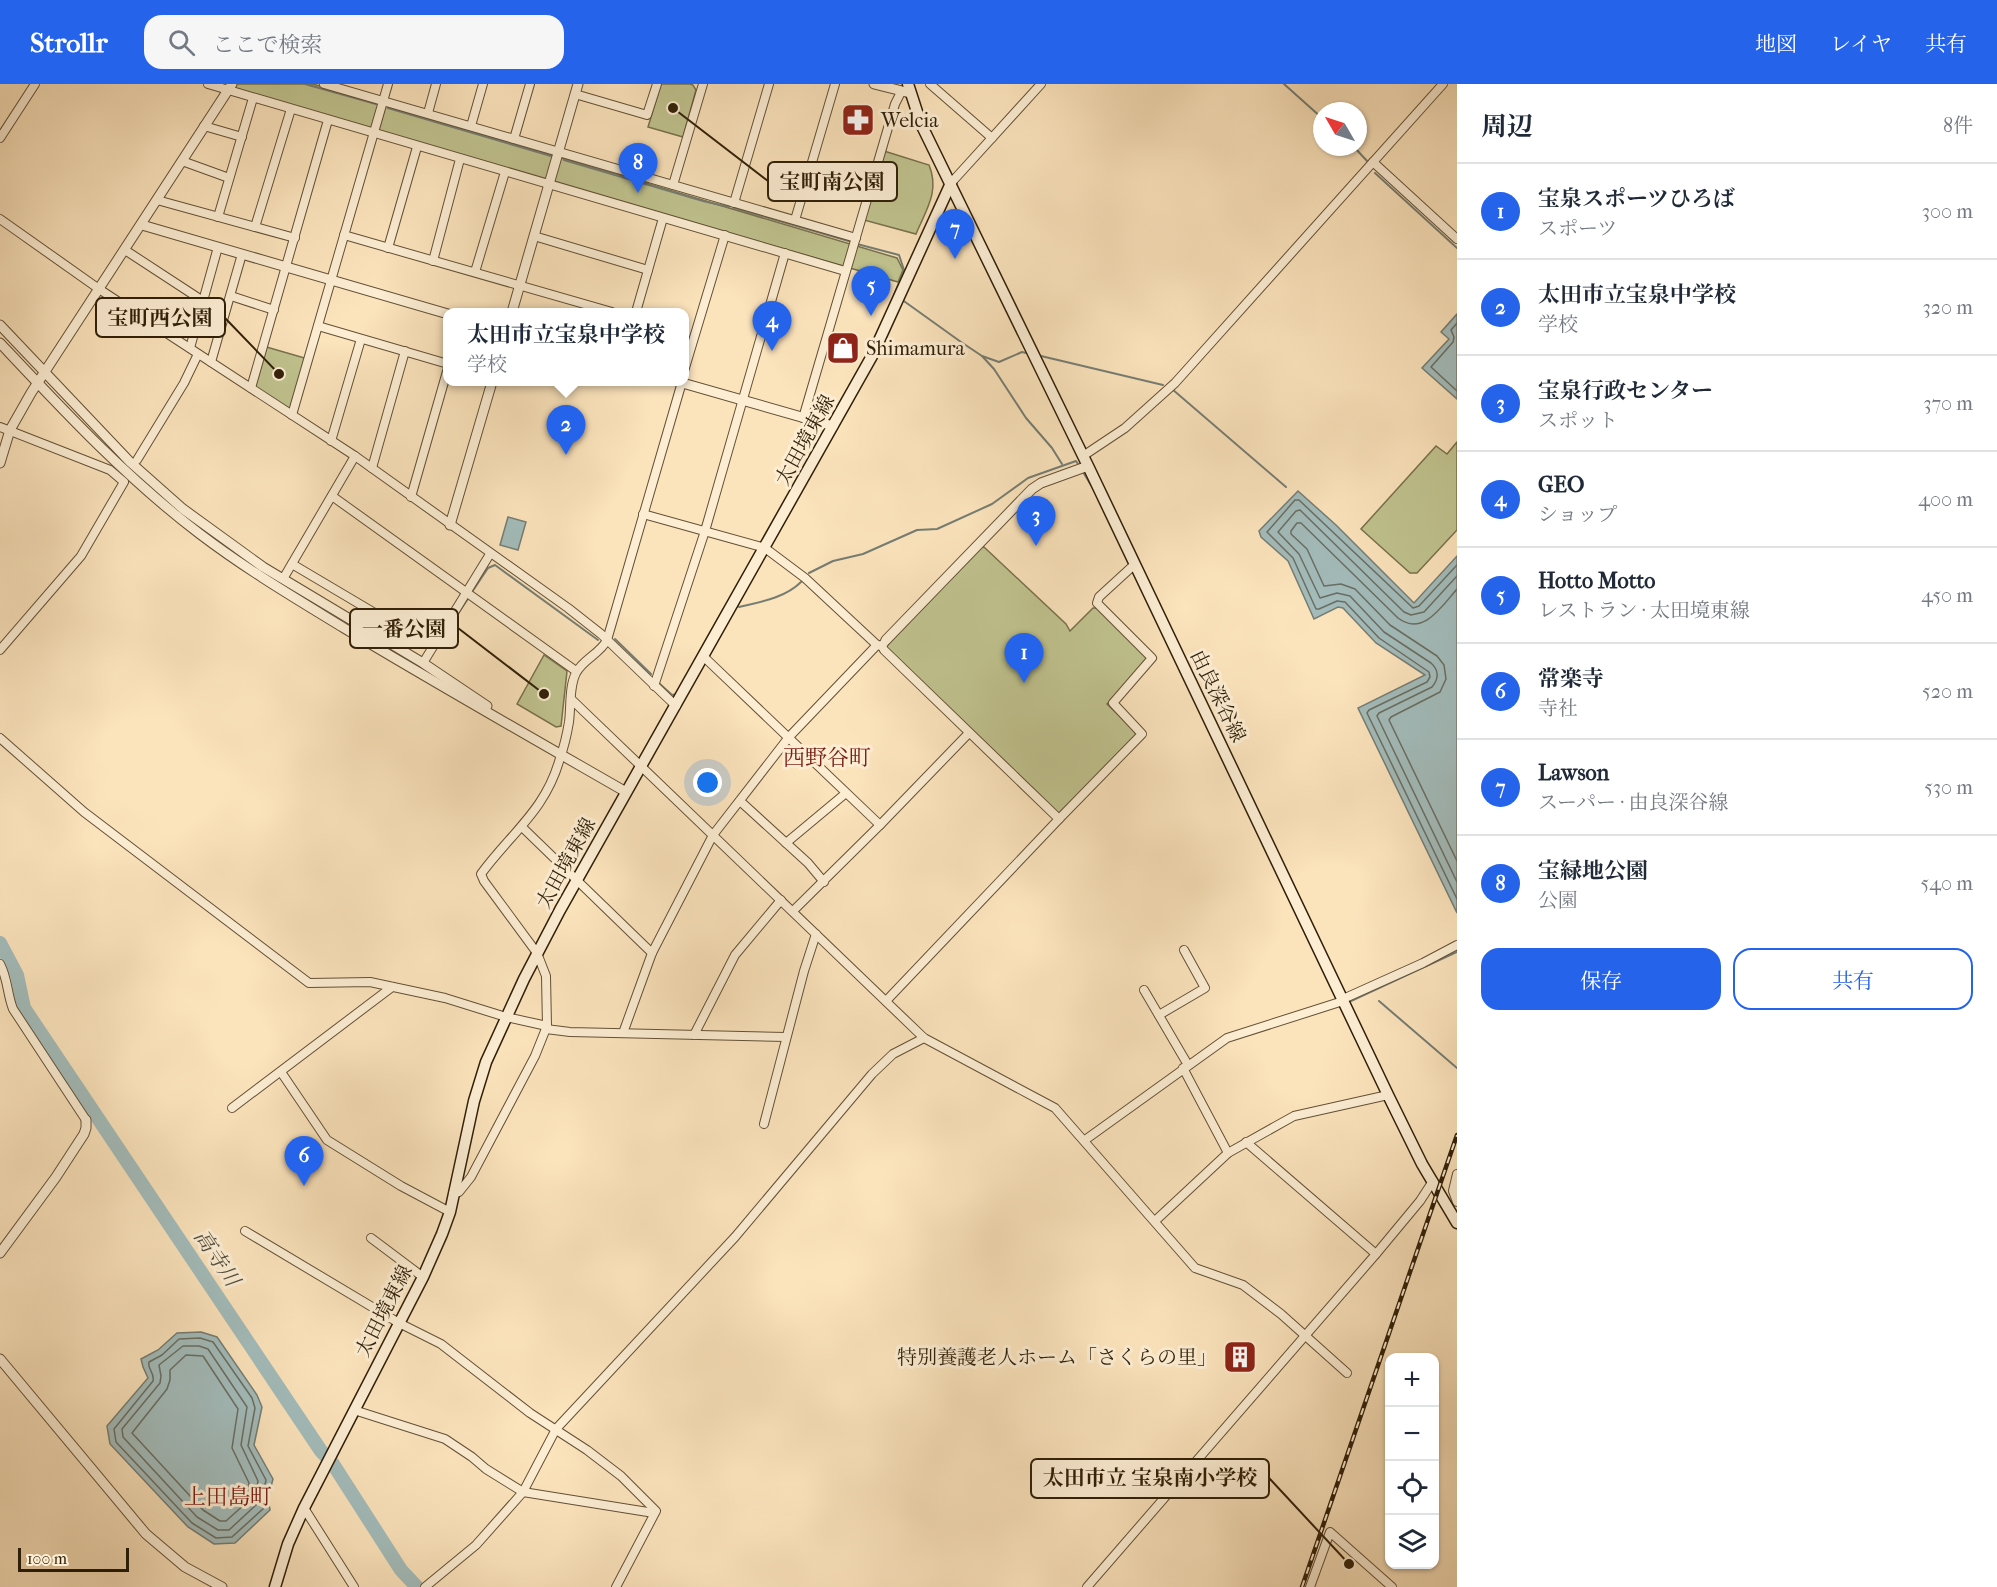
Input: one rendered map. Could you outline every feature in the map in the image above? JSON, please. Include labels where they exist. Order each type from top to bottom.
[{"type":"main road","name":"由良深谷線","points":[[906,90],[1086,461],[1388,1095],[1422,1164],[1457,1223]]},
{"type":"main road","name":"太田境東線","points":[[275,1587],[288,1544],[304,1508],[423,1277],[450,1212],[474,1101],[486,1062],[506,1017],[577,879],[872,356],[951,183]]},
{"type":"street","points":[[0,138],[35,84]]},
{"type":"street","points":[[208,84],[230,87],[253,98],[291,110],[845,271]]},
{"type":"street","points":[[324,84],[855,238]]},
{"type":"street","points":[[291,415],[388,84]]},
{"type":"street","points":[[428,113],[436,84]]},
{"type":"street","points":[[471,126],[483,84]]},
{"type":"street","points":[[514,139],[530,84]]},
{"type":"street","points":[[513,308],[578,84]]},
{"type":"street","points":[[575,94],[647,115],[657,84]]},
{"type":"street","points":[[673,185],[702,84]]},
{"type":"street","points":[[734,203],[769,84]]},
{"type":"street","points":[[795,220],[835,84]]},
{"type":"street","points":[[803,418],[895,104],[906,90],[874,84]]},
{"type":"street","points":[[930,84],[992,138]]},
{"type":"street","points":[[951,183],[1041,84]]},
{"type":"street","points":[[623,1033],[652,953],[713,835],[789,737],[1032,489],[1086,461],[1175,382],[1443,84]]},
{"type":"street","points":[[0,463],[10,430],[44,373],[230,87]]},
{"type":"street","points":[[218,217],[253,98]]},
{"type":"street","points":[[255,227],[291,110]]},
{"type":"street","points":[[251,388],[328,120]]},
{"type":"street","points":[[204,126],[242,137]]},
{"type":"street","points":[[388,248],[417,147]]},
{"type":"street","points":[[433,261],[460,159]]},
{"type":"street","points":[[182,161],[229,178]]},
{"type":"street","points":[[1373,162],[1457,239]]},
{"type":"street","points":[[475,272],[505,172]]},
{"type":"street","points":[[157,200],[295,238]]},
{"type":"street","points":[[637,308],[663,218]]},
{"type":"street","points":[[0,219],[99,289],[355,456],[568,608],[607,640],[676,706]]},
{"type":"street","points":[[142,225],[443,313]]},
{"type":"street","points":[[344,235],[598,308]]},
{"type":"street","points":[[689,354],[725,235]]},
{"type":"street","points":[[534,236],[648,270]]},
{"type":"street","points":[[190,348],[218,247]]},
{"type":"street","points":[[125,250],[203,301]]},
{"type":"street","points":[[654,686],[705,531],[785,253]]},
{"type":"street","points":[[211,362],[242,254]]},
{"type":"street","points":[[231,296],[274,310]]},
{"type":"street","points":[[0,325],[130,462],[183,509],[224,540],[283,579],[423,663],[557,753]]},
{"type":"street","points":[[318,326],[443,365]]},
{"type":"street","points":[[331,441],[361,339]]},
{"type":"street","points":[[0,343],[127,473],[199,534],[241,565],[626,792]]},
{"type":"street","points":[[372,468],[405,351]]},
{"type":"street","points":[[137,460],[184,383],[198,354]]},
{"type":"street","points":[[411,497],[443,381]]},
{"type":"street","points":[[689,385],[833,426]]},
{"type":"street","points":[[450,525],[491,386]]},
{"type":"street","points":[[453,1194],[459,1192],[471,1177],[535,1056],[546,1027],[546,976],[537,953],[482,874],[546,795],[557,753],[569,726],[576,671],[603,647],[607,640],[679,386]]},
{"type":"street","points":[[0,427],[110,470],[124,482],[81,556],[0,650]]},
{"type":"street","points":[[283,579],[355,456]]},
{"type":"street","points":[[332,496],[576,671]]},
{"type":"street","points":[[644,514],[765,548],[805,578],[882,644],[884,650],[968,734],[1059,819]]},
{"type":"street","points":[[423,663],[490,554]]},
{"type":"street","points":[[292,564],[432,647]]},
{"type":"street","points":[[886,1001],[1142,734],[1113,704],[1152,658],[1097,603],[1099,597],[1135,564]]},
{"type":"street","points":[[704,657],[880,825]]},
{"type":"street","points":[[571,699],[924,1038],[1055,1108],[1195,1268],[1243,1285],[1281,1314],[1347,1373]]},
{"type":"street","points":[[793,911],[968,734]]},
{"type":"street","points":[[0,738],[84,812],[309,983],[370,981],[445,998],[506,1017],[570,1032],[786,1037]]},
{"type":"street","points":[[786,843],[846,793]]},
{"type":"street","points":[[740,801],[808,862],[824,882]]},
{"type":"street","points":[[522,827],[652,953]]},
{"type":"street","points":[[694,1035],[735,954],[781,900]]},
{"type":"street","points":[[764,1124],[804,971],[816,934]]},
{"type":"street","points":[[1085,1140],[1227,1038],[1343,1000],[1457,945]]},
{"type":"street","points":[[1159,1016],[1205,988],[1184,950]]},
{"type":"street","points":[[0,964],[7,978],[9,1000],[13,1009],[86,1120],[84,1134],[56,1177],[0,1253]]},
{"type":"street","points":[[232,1108],[392,987]]},
{"type":"street","points":[[1144,990],[1186,1067],[1228,1154]]},
{"type":"street","points":[[426,1587],[476,1545],[523,1492],[556,1429],[735,1237],[872,1074],[893,1054],[924,1038]]},
{"type":"street","points":[[281,1072],[327,1140],[401,1186],[450,1212]]},
{"type":"street","points":[[1155,1221],[1228,1154],[1294,1116],[1388,1095]]},
{"type":"street","points":[[1246,1142],[1376,1254]]},
{"type":"street","points":[[1457,1174],[1453,1191],[1457,1202]]},
{"type":"street","points":[[1087,1587],[1376,1254],[1420,1201],[1433,1181]]},
{"type":"street","points":[[245,1231],[399,1323],[441,1344],[530,1413],[621,1476],[657,1511],[616,1587]]},
{"type":"street","points":[[371,1238],[423,1277]]},
{"type":"street","points":[[0,1359],[146,1534],[185,1567],[217,1586]]},
{"type":"street","points":[[354,1410],[445,1438],[486,1469],[523,1492],[654,1513]]},
{"type":"street","points":[[304,1508],[354,1587]]},
{"type":"street","points":[[1311,1587],[1329,1532],[1392,1587]]},
{"type":"green space","points":[[217,84],[313,84],[897,258],[903,270],[898,282]]},
{"type":"green space","points":[[661,84],[690,84],[696,90],[683,137],[648,127]]},
{"type":"green space","points":[[884,151],[929,165],[933,183],[932,192],[916,234],[864,220]]},
{"type":"green space","points":[[263,346],[308,359],[292,415],[251,388]]},
{"type":"green space","points":[[1457,442],[1457,530],[1417,573],[1410,573],[1361,529],[1436,446],[1447,454]]},
{"type":"green space","points":[[984,547],[1066,624],[1070,631],[1093,608],[1097,608],[1148,658],[1148,661],[1107,704],[1135,731],[1136,736],[1060,814],[1057,814],[886,647],[980,548]]},
{"type":"green space","points":[[544,655],[567,671],[561,726],[556,727],[517,704]]},
{"type":"water","points":[[1457,314],[1457,399],[1422,368],[1449,339],[1441,332]]},
{"type":"water","points":[[1298,491],[1336,525],[1414,603],[1457,556],[1457,913],[1358,708],[1425,675],[1376,643],[1343,608],[1338,607],[1314,619],[1288,561],[1261,537],[1259,531]]},
{"type":"water","points":[[508,517],[526,522],[518,550],[500,545]]},
{"type":"water","points":[[201,1332],[217,1337],[257,1395],[262,1407],[254,1445],[273,1479],[268,1498],[270,1510],[235,1543],[214,1544],[188,1527],[110,1444],[107,1426],[148,1378],[141,1359],[158,1350],[177,1333]]},
{"type":"waterway","points":[[305,84],[376,104]]},
{"type":"waterway","points":[[1284,84],[1313,110]]},
{"type":"waterway","points":[[388,108],[551,156]]},
{"type":"waterway","points":[[1362,156],[1368,162]]},
{"type":"waterway","points":[[564,160],[729,207]]},
{"type":"waterway","points":[[1375,173],[1457,248]]},
{"type":"waterway","points":[[734,208],[852,242]]},
{"type":"waterway","points":[[857,244],[899,255],[904,270],[894,295],[896,296]]},
{"type":"waterway","points":[[901,299],[982,356],[999,362],[1022,352],[1026,353]]},
{"type":"waterway","points":[[982,356],[994,369],[1026,418],[1052,448],[1062,464]]},
{"type":"waterway","points":[[1041,356],[1163,385]]},
{"type":"waterway","points":[[1172,389],[1286,487]]},
{"type":"waterway","points":[[809,573],[833,561],[863,554],[917,530],[937,529],[992,504],[1028,478],[1076,461],[1080,467]]},
{"type":"waterway","points":[[1083,472],[1094,490]]},
{"type":"waterway","points":[[472,592],[488,568],[495,565],[598,640]]},
{"type":"waterway","points":[[739,607],[780,596],[801,582]]},
{"type":"waterway","points":[[452,623],[469,597]]},
{"type":"waterway","points":[[695,660],[724,608]]},
{"type":"waterway","points":[[615,639],[651,674]]},
{"type":"waterway","points":[[660,684],[672,695],[677,694]]},
{"type":"waterway","name":"高寺川","points":[[0,943],[17,975],[24,1008],[321,1451],[333,1464],[401,1570],[417,1587]]},
{"type":"waterway","points":[[1351,1001],[1457,952]]},
{"type":"waterway","points":[[1379,1001],[1457,1068]]},
{"type":"railway","points":[[1302,1587],[1457,1135]]},
{"type":"place","name":"宝町南公園","points":[[673,108]]},
{"type":"place","name":"Welcia","points":[[858,120]]},
{"type":"place","name":"宝緑地公園","points":[[638,193]]},
{"type":"place","name":"Lawson","points":[[955,259]]},
{"type":"place","name":"Hotto Motto","points":[[871,316]]},
{"type":"place","name":"Shimamura","points":[[843,348]]},
{"type":"place","name":"GEO","points":[[772,351]]},
{"type":"place","name":"宝町西公園","points":[[279,374]]},
{"type":"place","name":"太田市立宝泉中学校","points":[[566,455]]},
{"type":"place","name":"宝泉行政センター","points":[[1036,546]]},
{"type":"place","name":"宝泉スポーツひろば","points":[[1024,683]]},
{"type":"place","name":"一番公園","points":[[544,694]]},
{"type":"place","name":"常楽寺","points":[[304,1186]]},
{"type":"place","name":"特別養護老人ホーム「さくらの里」","points":[[1240,1357]]},
{"type":"place","name":"太田市立 宝泉南小学校","points":[[1349,1564]]},
{"type":"district","name":"西野谷町","points":[[827,758]]},
{"type":"district","name":"上田島町","points":[[228,1497]]}]
